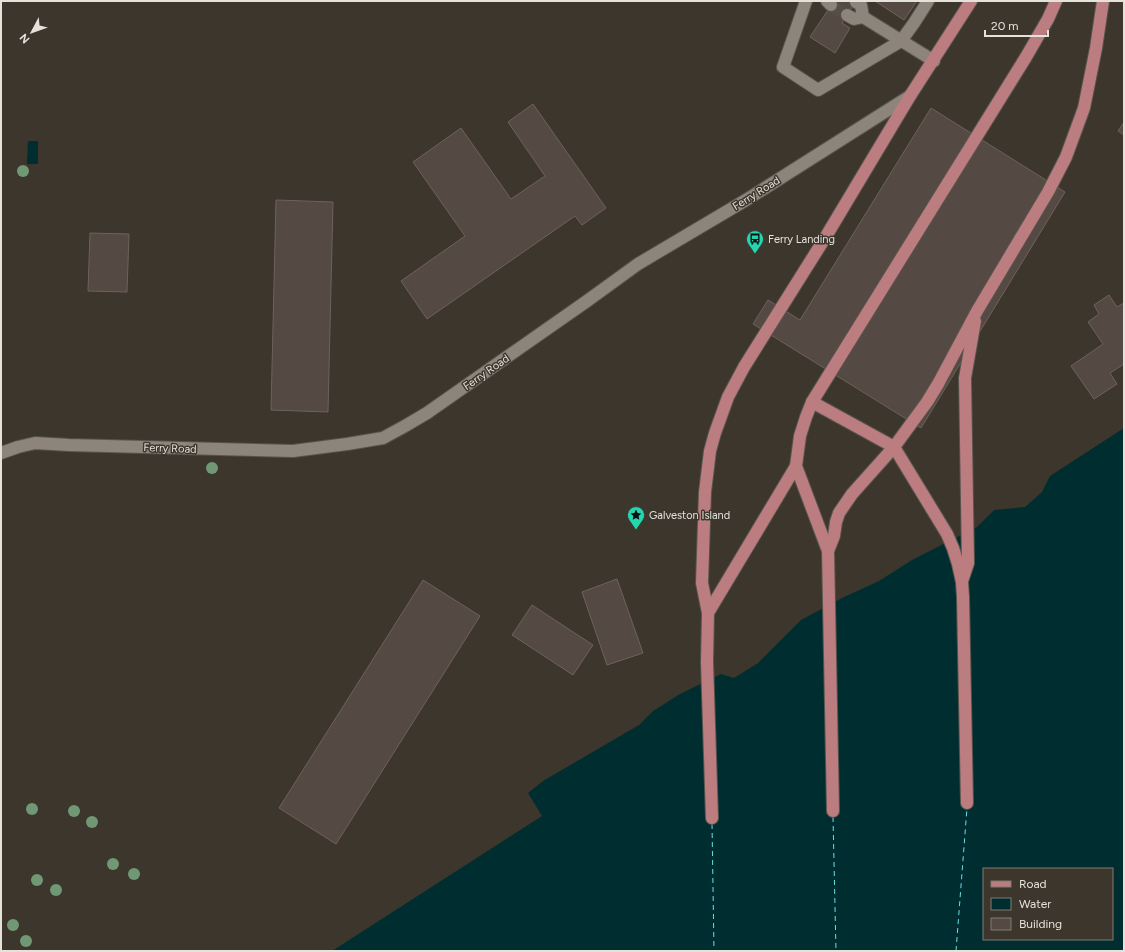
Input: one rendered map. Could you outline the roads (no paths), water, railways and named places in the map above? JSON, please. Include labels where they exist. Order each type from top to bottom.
[{"type":"main road","points":[[712,818],[707,662],[708,613],[702,583],[707,470],[714,433],[736,381],[825,238],[910,96],[934,61],[971,1]]},
{"type":"main road","points":[[708,613],[796,466],[800,436],[812,402],[1026,57],[1048,19],[1056,1]]},
{"type":"main road","points":[[828,551],[834,536],[839,513],[844,504],[894,447],[938,384],[977,310],[1048,192],[1066,157],[1084,108],[1096,48],[1103,1]]},
{"type":"main road","points":[[962,582],[968,563],[966,378],[977,310]]},
{"type":"main road","points":[[812,402],[894,447],[931,506],[953,548],[962,582],[964,605],[967,803]]},
{"type":"main road","points":[[796,466],[828,551],[833,810]]},
{"type":"lane","points":[[806,1],[783,67],[818,90],[901,41],[928,1]]},
{"type":"lane","points":[[856,2],[861,5],[863,17]]},
{"type":"lane","points":[[847,15],[854,19],[863,17],[934,61]]},
{"type":"lane","name":"Ferry Road","points":[[1,453],[35,443],[293,451],[383,438],[427,413],[588,301],[638,264],[746,200],[910,96]]},
{"type":"water","points":[[28,141],[38,141],[38,164],[27,164]]},
{"type":"water","points":[[1124,428],[1124,951],[332,951],[542,816],[528,793],[543,781],[639,725],[653,711],[680,694],[721,674],[734,678],[758,663],[801,620],[842,598],[879,581],[912,560],[977,527],[994,510],[1025,507],[1042,492],[1050,476]]},
{"type":"tunnel","points":[[831,5],[847,15]]},
{"type":"place","name":"Ferry Landing","points":[[755,254]]},
{"type":"place","name":"Galveston Island","points":[[636,530]]}]
